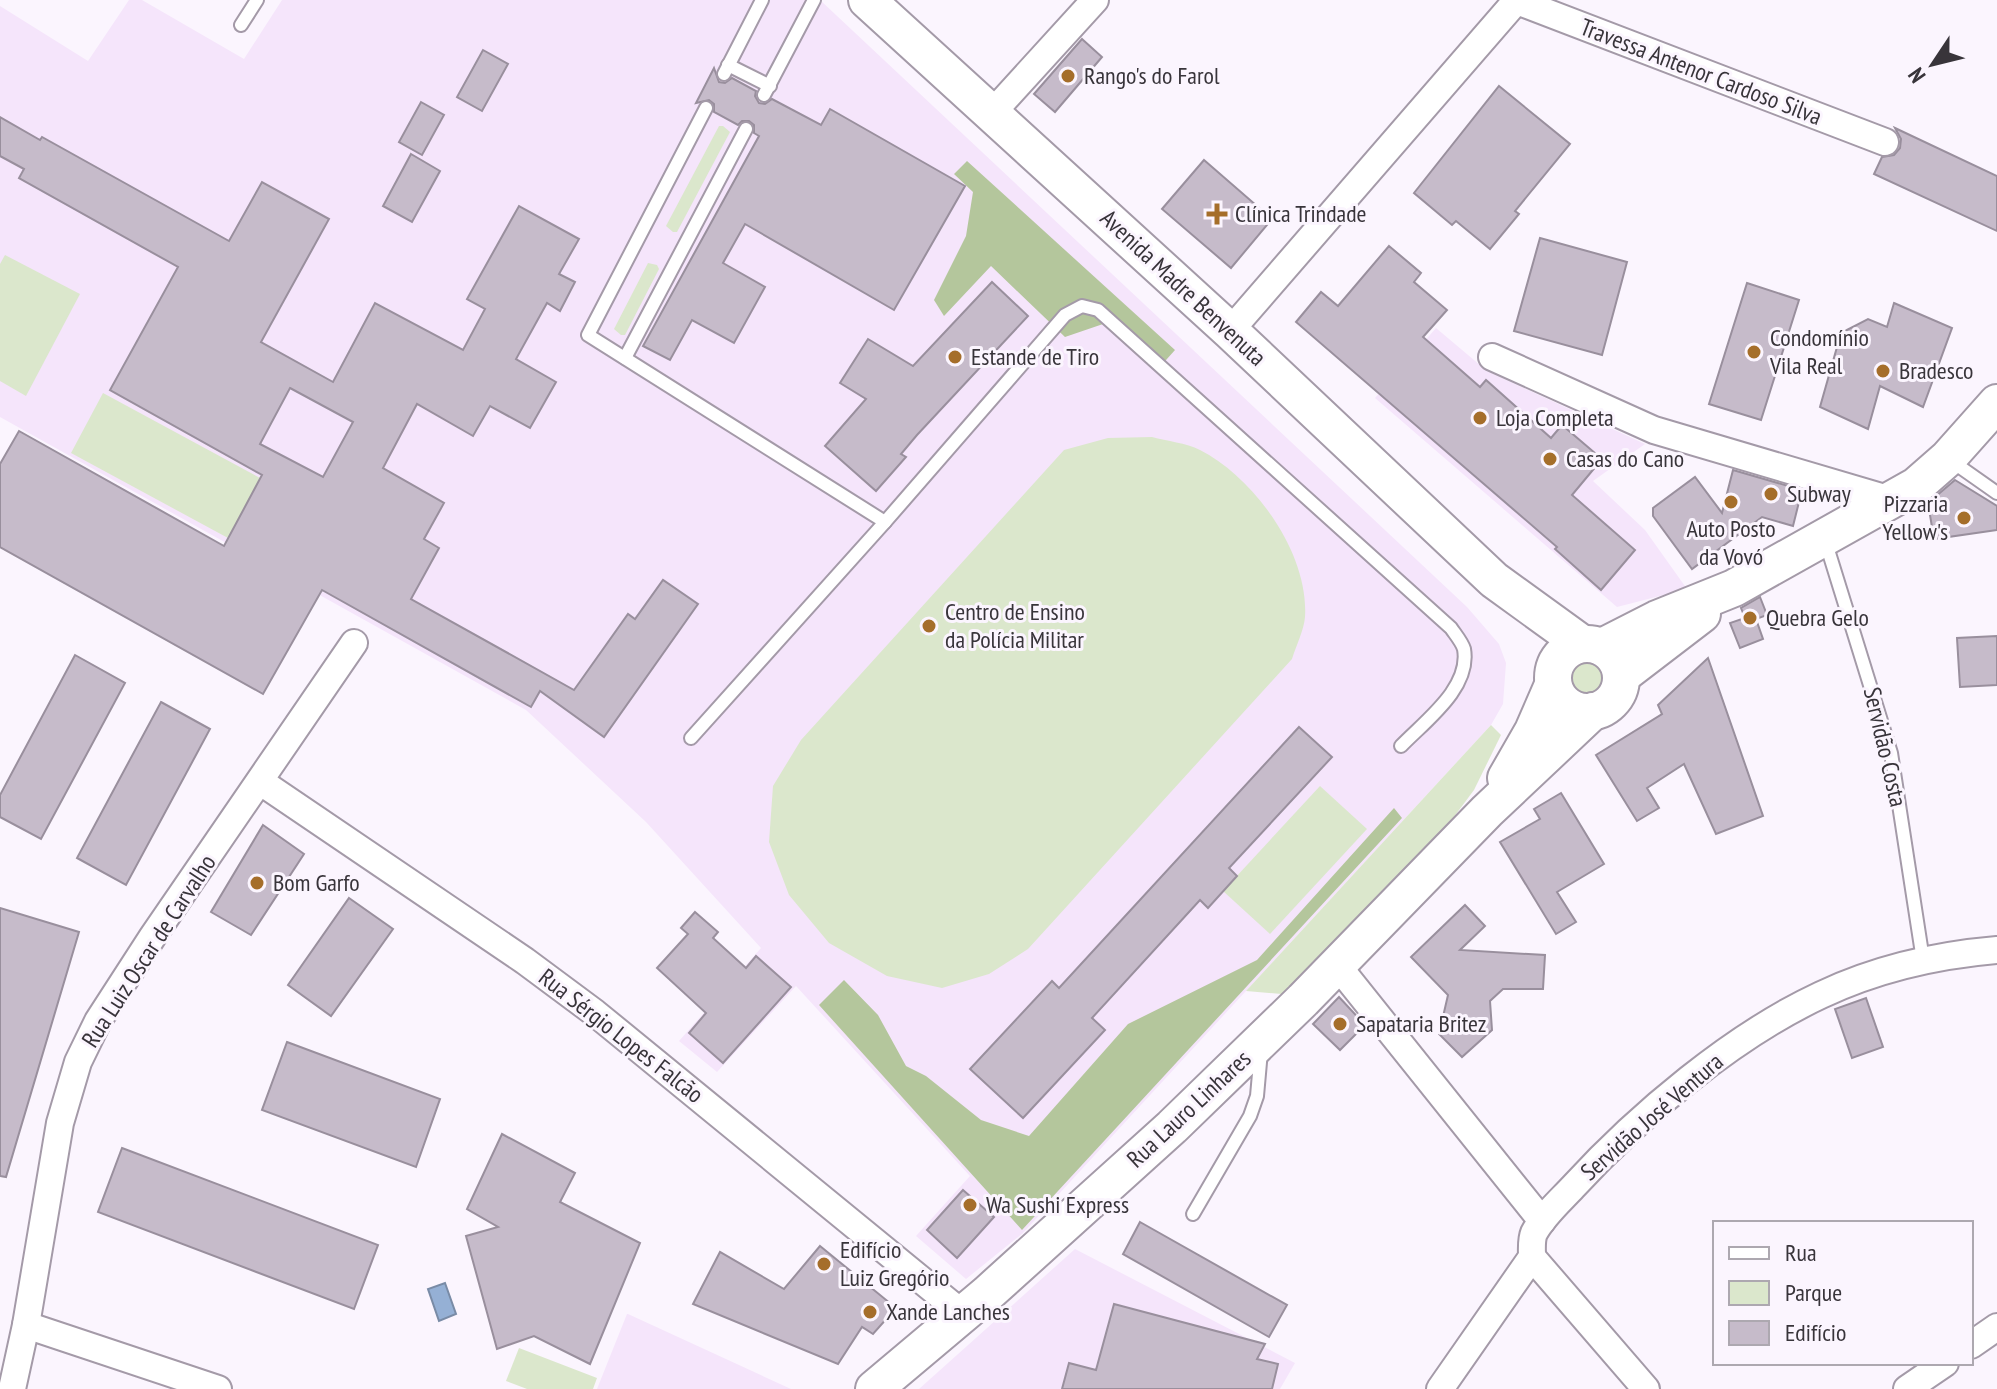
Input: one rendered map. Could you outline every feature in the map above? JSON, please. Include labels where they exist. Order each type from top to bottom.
[{"type":"main road","name":"Avenida Madre Benvenuta","points":[[867,0],[1230,331],[1494,580],[1601,656]]},
{"type":"main road","points":[[1601,656],[1618,692],[1608,704],[1593,711],[1573,709],[1564,703],[1553,678],[1558,658],[1568,648],[1601,656],[1657,619],[1734,588],[1825,539],[1916,486],[1948,458],[1997,403]]},
{"type":"main road","name":"Avenida Madre Benvenuta","points":[[1494,580],[1525,624],[1553,678]]},
{"type":"main road","name":"Rua Lauro Linhares","points":[[1487,811],[1533,731],[1553,678]]},
{"type":"main road","name":"Rua Lauro Linhares","points":[[874,1389],[963,1314],[1172,1127],[1337,965],[1487,811],[1593,711]]},
{"type":"street","points":[[992,113],[1095,0]]},
{"type":"street","points":[[1230,331],[1517,0]]},
{"type":"street","name":"Travessa Antenor Cardoso Silva","points":[[1517,0],[1885,142]]},
{"type":"street","points":[[1492,357],[1654,430],[1891,500]]},
{"type":"street","name":"Rua Luiz Oscar de Carvalho","points":[[12,1389],[26,1325],[60,1123],[78,1062],[98,1021],[145,949],[354,643]]},
{"type":"street","name":"Rua Sérgio Lopes Falcão","points":[[261,782],[525,961],[595,1013],[963,1314]]},
{"type":"street","name":"Servidão José Ventura","points":[[1440,1389],[1532,1257],[1532,1236],[1542,1221],[1587,1172],[1682,1085],[1731,1049],[1822,994],[1923,960],[1997,950]]},
{"type":"street","points":[[1337,965],[1542,1221]]},
{"type":"street","points":[[1532,1257],[1646,1389]]},
{"type":"street","points":[[26,1325],[218,1389]]},
{"type":"street","points":[[1973,1344],[1997,1327]]},
{"type":"street","points":[[1907,1389],[1942,1365]]},
{"type":"lane","points":[[241,25],[257,0]]},
{"type":"lane","points":[[762,0],[726,69],[767,90],[814,0]]},
{"type":"lane","points":[[706,108],[588,335],[885,522]]},
{"type":"lane","points":[[625,358],[746,129]]},
{"type":"lane","points":[[691,738],[1065,315],[1082,306],[1098,310],[1451,628],[1464,647],[1464,669],[1451,694],[1401,746]]},
{"type":"lane","points":[[1948,458],[1997,493]]},
{"type":"lane","name":"Servidão Costa","points":[[1825,539],[1891,753],[1923,960]]},
{"type":"lane","points":[[1193,1214],[1250,1116],[1257,1096],[1262,1040]]},
{"type":"shaded area","name":"Centro de Ensino da Polícia Militar","points":[[129,0],[142,0],[244,59],[282,0],[820,0],[1467,607],[1499,644],[1506,663],[1503,704],[1491,725],[1023,1233],[966,1279],[916,1236],[970,1176],[796,986],[717,1072],[679,1041],[761,948],[646,822],[526,710],[0,417],[0,6],[88,61]]},
{"type":"shaded area","points":[[1436,328],[1487,371],[1645,444],[1593,481],[1645,530],[1687,589],[1617,607],[1375,398]]},
{"type":"shaded area","points":[[1075,1249],[1295,1363],[1280,1389],[919,1389]]},
{"type":"shaded area","points":[[628,1314],[791,1389],[597,1389]]},
{"type":"green space","points":[[719,126],[730,132],[677,232],[673,232],[666,226]]},
{"type":"green space","points":[[967,161],[1175,350],[1158,369],[1106,323],[1065,337],[991,266],[944,316],[934,300],[966,236],[973,192],[954,174]]},
{"type":"green space","points":[[5,255],[80,294],[26,396],[0,381],[0,264]]},
{"type":"green space","points":[[648,263],[657,265],[659,269],[625,335],[621,335],[614,329]]},
{"type":"green space","points":[[103,393],[260,478],[228,538],[71,453]]},
{"type":"green space","points":[[1152,437],[1195,448],[1220,463],[1240,479],[1275,520],[1298,568],[1304,593],[1305,617],[1292,659],[1028,949],[989,974],[942,988],[887,976],[829,943],[789,895],[769,842],[773,786],[801,740],[1064,450],[1108,438]]},
{"type":"green space","points":[[1587,657],[1602,663],[1608,678],[1602,693],[1587,699],[1572,693],[1566,678],[1572,663]]},
{"type":"green space","points":[[1491,725],[1501,735],[1474,790],[1427,853],[1294,995],[1246,991]]},
{"type":"green space","points":[[1320,786],[1367,829],[1270,934],[1223,891]]},
{"type":"green space","points":[[1394,808],[1402,818],[1022,1230],[819,1005],[844,980],[878,1015],[906,1066],[926,1076],[981,1120],[1029,1136],[1128,1024],[1257,960]]},
{"type":"green space","points":[[519,1348],[597,1378],[593,1389],[527,1389],[506,1381]]},
{"type":"water","points":[[445,1283],[456,1314],[439,1321],[428,1289]]},
{"type":"building","name":"Rango's do Farol","points":[[1082,39],[1102,57],[1055,112],[1034,94]]},
{"type":"building","points":[[483,50],[508,64],[482,111],[457,97]]},
{"type":"building","points":[[714,68],[719,82],[725,83],[732,78],[756,91],[759,103],[765,104],[772,99],[821,125],[830,109],[965,186],[894,310],[745,224],[723,263],[765,287],[734,343],[692,320],[670,360],[643,346],[759,136],[754,133],[754,125],[749,121],[738,125],[714,112],[714,104],[709,100],[696,103]]},
{"type":"building","points":[[1499,86],[1570,144],[1515,211],[1519,214],[1490,249],[1456,221],[1452,225],[1414,193]]},
{"type":"building","points":[[421,102],[444,115],[422,155],[399,142]]},
{"type":"building","points":[[0,117],[40,140],[42,137],[229,241],[262,182],[329,219],[261,342],[333,382],[375,303],[463,350],[485,309],[467,299],[519,206],[579,239],[559,274],[575,282],[560,311],[547,303],[516,359],[556,382],[530,428],[490,406],[473,436],[417,404],[383,468],[444,503],[424,539],[439,548],[411,599],[574,690],[628,614],[635,619],[663,580],[698,604],[604,737],[540,691],[531,707],[322,590],[263,694],[0,547],[0,464],[19,431],[224,546],[262,475],[110,390],[178,267],[19,178],[24,169],[0,156]],"holes":[[[290,388],[353,422],[323,477],[260,444]]]},
{"type":"building","points":[[1895,128],[1997,176],[1997,231],[1874,174],[1882,157],[1894,155],[1900,148],[1901,139]]},
{"type":"building","points":[[411,154],[440,171],[412,222],[383,206]]},
{"type":"building","name":"Clínica Trindade","points":[[1204,160],[1272,219],[1231,268],[1162,209]]},
{"type":"building","points":[[1540,238],[1627,262],[1602,355],[1514,331]]},
{"type":"building","points":[[1389,246],[1421,273],[1414,282],[1447,310],[1423,337],[1480,387],[1486,380],[1551,438],[1562,425],[1602,459],[1572,495],[1635,550],[1601,590],[1555,549],[1557,547],[1296,322],[1321,292],[1338,306]]},
{"type":"building","points":[[992,282],[1028,316],[917,435],[901,454],[906,457],[876,491],[825,446],[866,399],[840,383],[868,339],[913,366]]},
{"type":"building","name":"Condomínio Vila Real","points":[[1747,283],[1799,300],[1761,420],[1709,404]]},
{"type":"building","name":"Bradesco","points":[[1894,303],[1952,328],[1923,407],[1880,386],[1868,429],[1820,407],[1841,333],[1868,319],[1887,327]]},
{"type":"building","points":[[1733,470],[1802,490],[1793,526],[1762,517],[1692,569],[1653,516],[1653,508],[1695,477],[1722,513]]},
{"type":"building","name":"Pizzaria Yellow's","points":[[1955,480],[1997,506],[1997,530],[1934,539],[1928,503]]},
{"type":"building","name":"Quebra Gelo","points":[[1760,597],[1767,615],[1756,619],[1763,639],[1740,648],[1730,623],[1745,618],[1741,608]]},
{"type":"building","points":[[1997,636],[1997,685],[1960,687],[1957,638]]},
{"type":"building","points":[[75,655],[125,683],[41,839],[0,817],[0,795]]},
{"type":"building","points":[[1708,658],[1763,816],[1716,834],[1684,764],[1647,788],[1659,808],[1637,821],[1596,755],[1662,714],[1658,705]]},
{"type":"building","points":[[161,702],[210,729],[126,885],[77,858]]},
{"type":"building","points":[[1299,727],[1332,757],[1229,868],[1237,876],[1208,908],[1200,900],[1092,1018],[1105,1030],[1023,1118],[970,1069],[1052,981],[1059,988]]},
{"type":"building","points":[[1561,793],[1604,864],[1557,892],[1576,922],[1556,934],[1500,842],[1540,819],[1534,809]]},
{"type":"building","name":"Bom Garfo","points":[[263,825],[304,854],[251,935],[211,912]]},
{"type":"building","points":[[349,898],[393,929],[331,1016],[288,985]]},
{"type":"building","points":[[1465,905],[1485,926],[1460,950],[1545,955],[1543,989],[1503,989],[1490,1001],[1492,1030],[1462,1057],[1439,1034],[1448,995],[1411,957]]},
{"type":"building","points":[[0,908],[79,932],[6,1177],[0,1176]]},
{"type":"building","points":[[695,912],[718,932],[713,938],[746,968],[756,956],[791,987],[723,1063],[689,1033],[706,1013],[657,968],[688,934],[681,928]]},
{"type":"building","name":"Sapataria Britez","points":[[1339,997],[1365,1025],[1340,1050],[1313,1024]]},
{"type":"building","points":[[1866,998],[1883,1047],[1852,1058],[1835,1009]]},
{"type":"building","points":[[287,1042],[440,1099],[416,1167],[262,1110]]},
{"type":"building","points":[[502,1134],[575,1173],[560,1202],[640,1243],[590,1364],[534,1336],[497,1349],[466,1236],[498,1227],[467,1209]]},
{"type":"building","points":[[122,1148],[378,1245],[354,1309],[98,1212]]},
{"type":"building","points":[[963,1190],[994,1217],[957,1258],[927,1230]]},
{"type":"building","points":[[1140,1222],[1287,1305],[1269,1337],[1123,1254]]},
{"type":"building","points":[[820,1246],[896,1308],[873,1334],[862,1327],[838,1364],[693,1304],[720,1252],[784,1289]]},
{"type":"building","points":[[1114,1304],[1265,1344],[1257,1359],[1278,1364],[1272,1389],[1062,1389],[1069,1363],[1096,1370]]},
{"type":"place","name":"Rango's do Farol","points":[[1068,76]]},
{"type":"place","name":"Clínica Trindade","points":[[1217,214]]},
{"type":"place","name":"Condomínio Vila Real","points":[[1754,352]]},
{"type":"place","name":"Estande de Tiro","points":[[955,357]]},
{"type":"place","name":"Bradesco","points":[[1883,371]]},
{"type":"place","name":"Loja Completa","points":[[1480,418]]},
{"type":"place","name":"Casas do Cano","points":[[1550,459]]},
{"type":"place","name":"Subway","points":[[1771,494]]},
{"type":"place","name":"Auto Posto da Vovó","points":[[1731,502]]},
{"type":"place","name":"Pizzaria Yellow's","points":[[1964,518]]},
{"type":"place","name":"Quebra Gelo","points":[[1750,618]]},
{"type":"place","name":"Centro de Ensino da Polícia Militar","points":[[929,626]]},
{"type":"place","name":"Bom Garfo","points":[[257,883]]},
{"type":"place","name":"Sapataria Britez","points":[[1340,1024]]},
{"type":"place","name":"Wa Sushi Express","points":[[970,1205]]},
{"type":"place","name":"Edifício Luiz Gregório","points":[[824,1264]]},
{"type":"place","name":"Xande Lanches","points":[[870,1312]]}]
